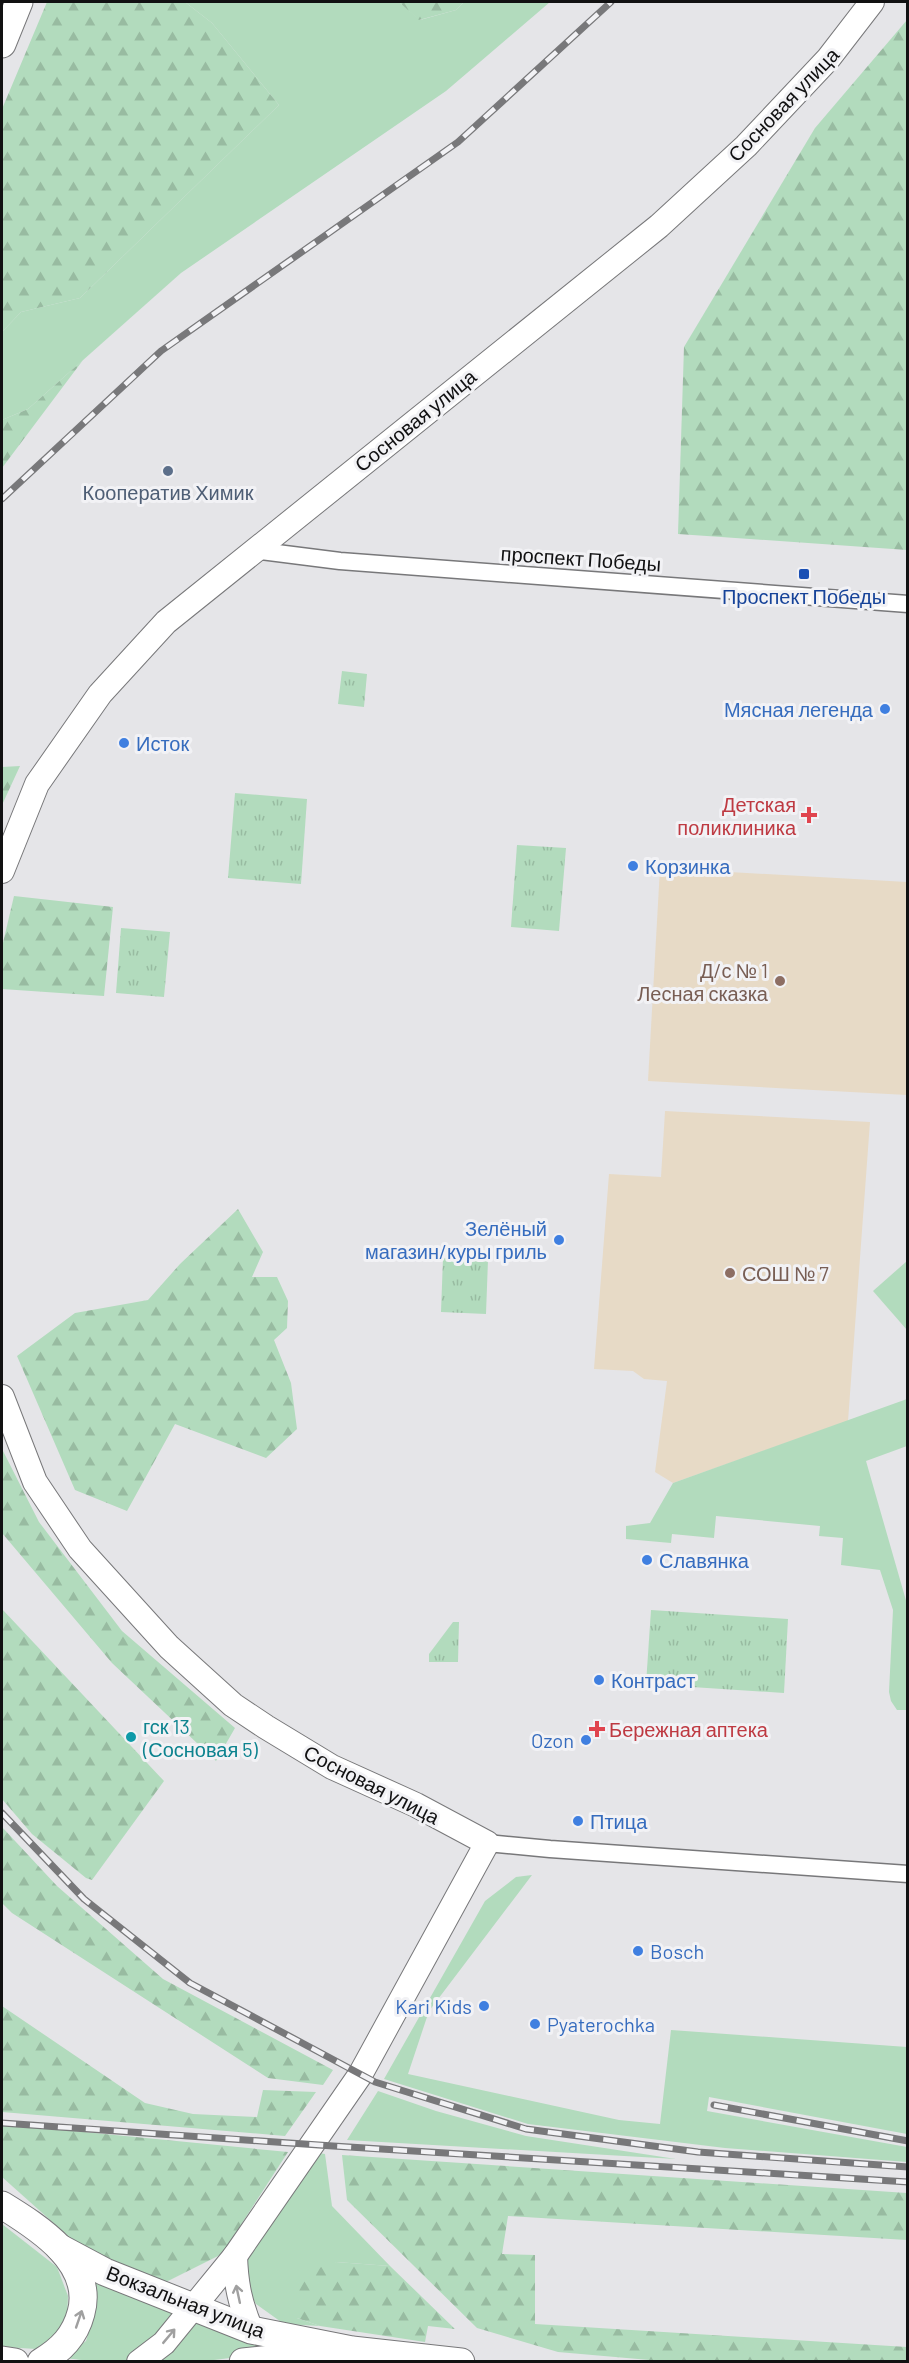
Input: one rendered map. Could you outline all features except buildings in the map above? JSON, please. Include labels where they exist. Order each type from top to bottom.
[{"type":"main road","points":[[2,44],[19,2]]},
{"type":"main road","points":[[2,2196],[60,2248],[76,2270],[83,2289],[83,2307],[79,2324],[70,2339],[57,2352],[41,2361]]},
{"type":"main road","points":[[2,2205],[27,2220]]},
{"type":"main road","name":"Вокзальная улица","points":[[60,2248],[105,2272],[251,2330],[352,2350],[461,2361]]},
{"type":"main road","name":"Вокзальная улица","points":[[243,2361],[352,2350]]},
{"type":"main road","points":[[2,2360],[15,2361]]},
{"type":"street","name":"Сосновая улица","points":[[2,871],[37,784],[100,694],[166,622],[659,226],[746,146],[828,59],[872,2]]},
{"type":"street","name":"проспект Победы","points":[[253,550],[340,561],[908,604]]},
{"type":"street","name":"Сосновая улица","points":[[2,1397],[35,1482],[80,1549],[169,1647],[233,1705],[332,1767],[416,1805],[487,1843],[908,1874]]},
{"type":"street","points":[[139,2361],[164,2343],[235,2256],[360,2075],[487,1843]]},
{"type":"street","points":[[167,2295],[199,2280],[235,2256]]},
{"type":"street","points":[[235,2256],[236,2284],[251,2330]]},
{"type":"shaded area","name":"Д/с № 1 Лесная сказка","points":[[660,868],[907,882],[907,1095],[648,1081]]},
{"type":"shaded area","name":"СОШ № 7","points":[[665,1111],[870,1122],[848,1421],[673,1483],[655,1472],[667,1381],[644,1379],[633,1371],[594,1369],[609,1174],[661,1177]]},
{"type":"green space","points":[[47,2],[185,2],[212,23],[279,105],[80,298],[21,312],[2,332],[2,109]]},
{"type":"green space","points":[[185,2],[399,2],[420,20],[456,10],[464,2],[550,2],[446,91],[181,273],[28,409],[2,420],[2,332],[21,312],[80,298],[279,105],[212,23]]},
{"type":"green space","points":[[399,2],[464,2],[456,10],[419,20]]},
{"type":"green space","points":[[907,20],[907,550],[678,534],[684,347],[815,128]]},
{"type":"green space","points":[[83,360],[2,468],[2,420],[28,409]]},
{"type":"green space","points":[[342,671],[367,674],[364,707],[338,704]]},
{"type":"green space","points":[[20,766],[2,805],[2,767]]},
{"type":"green space","points":[[235,793],[307,799],[301,884],[228,878]]},
{"type":"green space","points":[[517,845],[566,848],[559,931],[511,927]]},
{"type":"green space","points":[[14,896],[113,907],[104,996],[2,989],[2,947]]},
{"type":"green space","points":[[121,928],[170,932],[164,997],[116,993]]},
{"type":"green space","points":[[238,1209],[263,1252],[252,1277],[277,1277],[288,1301],[287,1328],[274,1340],[291,1383],[297,1429],[266,1458],[175,1424],[127,1511],[75,1490],[17,1356],[75,1313],[148,1300],[180,1264]]},
{"type":"green space","points":[[443,1258],[488,1260],[486,1314],[441,1312]]},
{"type":"green space","points":[[907,1261],[907,1330],[873,1291]]},
{"type":"green space","points":[[907,1399],[907,1446],[866,1461],[907,1604],[907,1710],[897,1710],[891,1701],[889,1692],[893,1610],[880,1570],[841,1565],[843,1538],[819,1536],[820,1526],[716,1516],[714,1538],[672,1534],[671,1543],[626,1539],[626,1526],[650,1523],[673,1483]]},
{"type":"green space","points":[[2,1449],[39,1522],[122,1631],[235,1728],[216,1761],[112,1663],[2,1533]]},
{"type":"green space","points":[[2,1609],[164,1781],[92,1880],[86,1878],[32,1834],[2,1799]]},
{"type":"green space","points":[[651,1610],[788,1619],[784,1693],[646,1684]]},
{"type":"green space","points":[[453,1622],[459,1622],[458,1662],[429,1662],[429,1654]]},
{"type":"green space","points":[[2,1827],[57,1886],[163,1979],[333,2070],[323,2085],[268,2078],[12,1913],[2,1903]]},
{"type":"green space","points":[[532,1875],[429,2011],[408,2074],[619,2120],[660,2124],[671,2030],[907,2047],[907,2134],[709,2097],[707,2111],[907,2147],[907,2162],[725,2148],[528,2124],[384,2079],[485,1901],[516,1877]]},
{"type":"green space","points":[[2,2006],[145,2103],[193,2114],[257,2117],[263,2090],[316,2092],[285,2136],[2,2112]]},
{"type":"green space","points":[[378,2091],[436,2111],[526,2136],[676,2159],[347,2140]]},
{"type":"green space","points":[[2,2124],[288,2152],[222,2254],[162,2284],[77,2244],[2,2177]]},
{"type":"green space","points":[[319,2153],[325,2154],[332,2206],[390,2266],[336,2262],[297,2318],[320,2326],[284,2324],[256,2304],[248,2289],[245,2262]]},
{"type":"green space","points":[[342,2155],[907,2193],[907,2240],[508,2216],[502,2254],[535,2255],[535,2324],[907,2347],[907,2361],[661,2361],[558,2352],[477,2328],[347,2200]]},
{"type":"green space","points":[[2,2224],[57,2267],[68,2296],[67,2318],[53,2339],[37,2349],[2,2347]]},
{"type":"green space","points":[[336,2262],[390,2266],[455,2329],[428,2326],[425,2342],[320,2326],[297,2318],[296,2296],[304,2273]]},
{"type":"green space","points":[[82,2267],[183,2307],[153,2344],[130,2360],[64,2358],[86,2341],[97,2303]]},
{"type":"green space","points":[[197,2310],[312,2348],[206,2361],[148,2362]]},
{"type":"railway","points":[[2,499],[161,351],[458,142],[611,2]]},
{"type":"railway","points":[[2,1813],[84,1899],[190,1983],[375,2082],[526,2129],[698,2152],[908,2167]]},
{"type":"railway","points":[[714,2105],[908,2141]]},
{"type":"railway","points":[[2,2123],[908,2182]]},
{"type":"place","name":"Кооператив Химик","points":[[168,471]]},
{"type":"place","name":"Проспект Победы","points":[[804,574]]},
{"type":"place","name":"Мясная легенда","points":[[885,709]]},
{"type":"place","name":"Исток","points":[[124,743]]},
{"type":"place","name":"Детская поликлиника","points":[[809,815]]},
{"type":"place","name":"Корзинка","points":[[633,866]]},
{"type":"place","name":"Д/с № 1 Лесная сказка","points":[[780,981]]},
{"type":"place","name":"Зелёный магазин/куры гриль","points":[[559,1240]]},
{"type":"place","name":"СОШ № 7","points":[[730,1273]]},
{"type":"place","name":"Славянка","points":[[647,1560]]},
{"type":"place","name":"Контраст","points":[[599,1680]]},
{"type":"place","name":"Бережная аптека","points":[[597,1729]]},
{"type":"place","name":"гск 13 (Сосновая 5)","points":[[131,1737]]},
{"type":"place","name":"Ozon","points":[[586,1740]]},
{"type":"place","name":"Птица","points":[[578,1821]]},
{"type":"place","name":"Bosch","points":[[638,1951]]},
{"type":"place","name":"Kari Kids","points":[[484,2006]]},
{"type":"place","name":"Pyaterochka","points":[[535,2024]]}]
